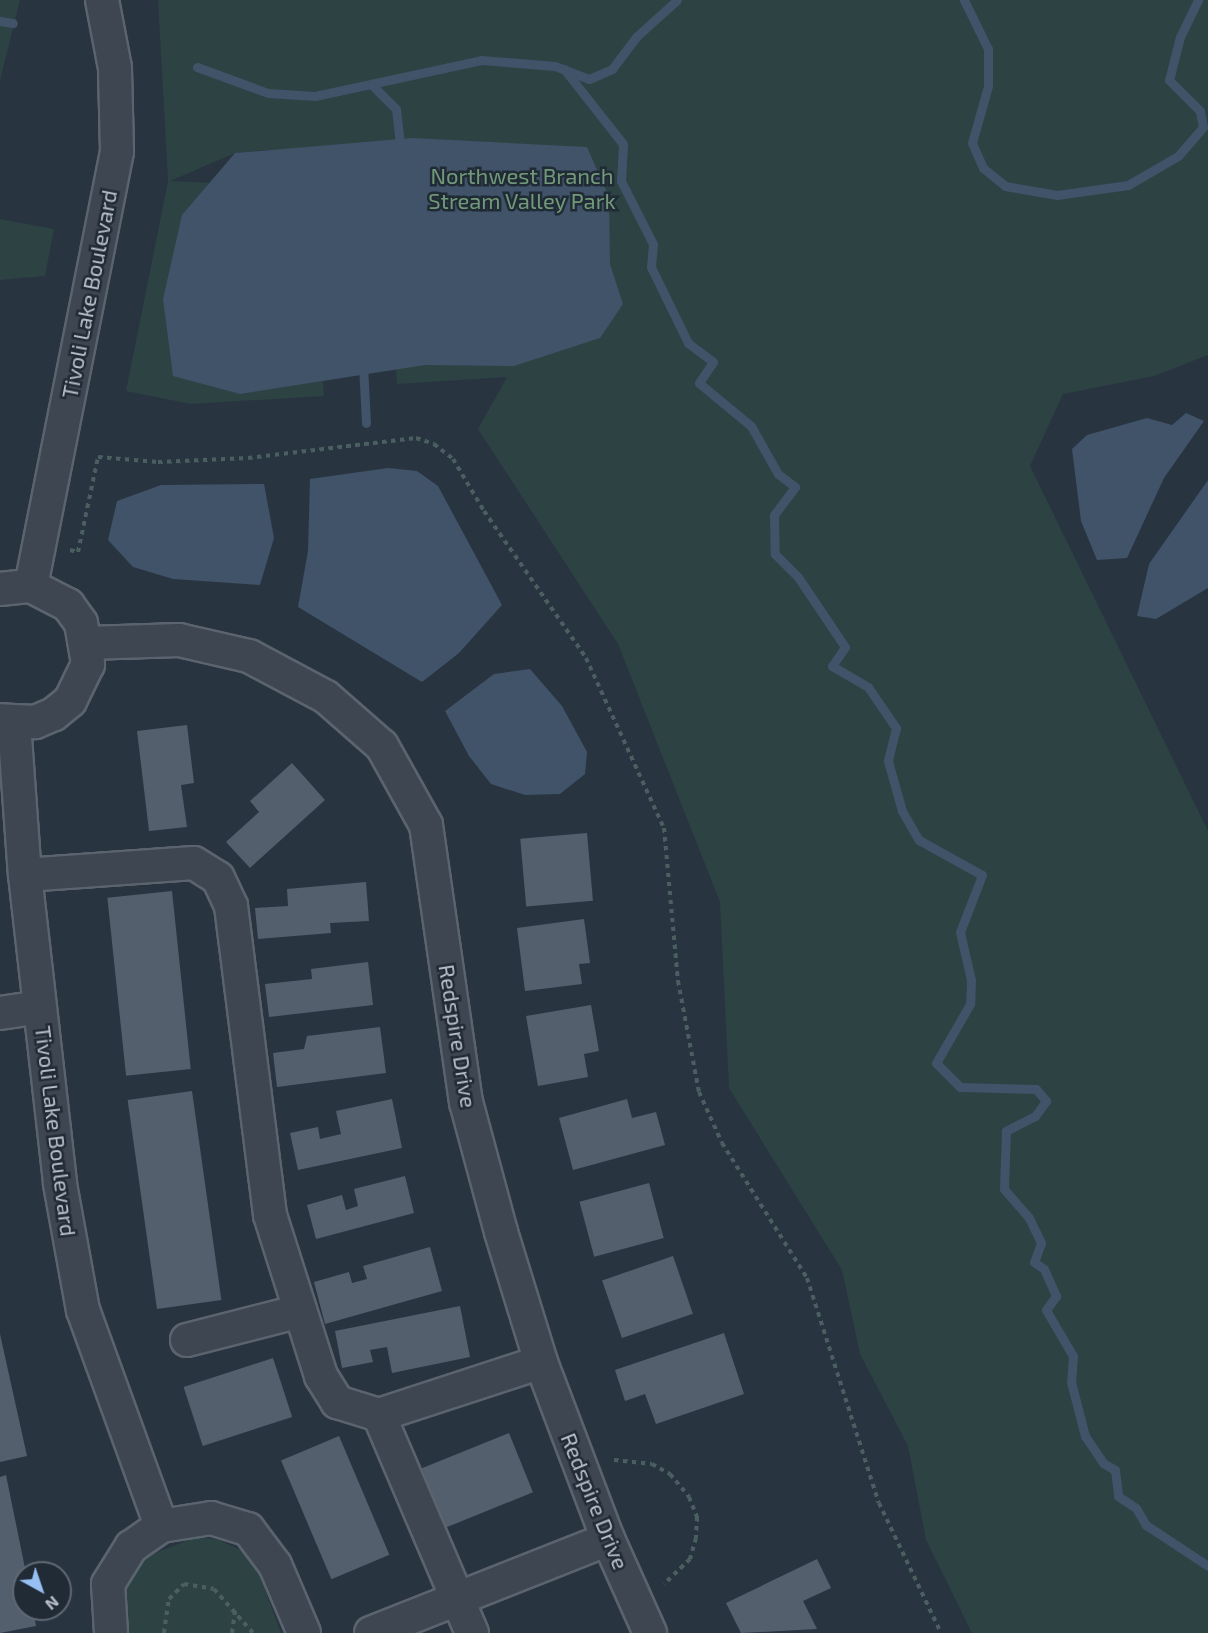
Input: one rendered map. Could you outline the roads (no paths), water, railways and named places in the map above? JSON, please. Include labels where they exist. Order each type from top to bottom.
[{"type":"street","name":"Tivoli Lake Boulevard","points":[[31,586],[117,151],[115,68],[102,0]]},
{"type":"street","points":[[0,589],[31,586],[69,606],[88,643],[88,664],[70,701],[35,722],[7,722]]},
{"type":"street","name":"Redspire Drive","points":[[88,643],[179,640],[249,656],[326,697],[382,746],[426,825],[466,1102],[541,1362],[608,1539],[650,1633]]},
{"type":"street","name":"Tivoli Lake Boulevard","points":[[7,722],[60,1184],[83,1310],[161,1526]]},
{"type":"street","points":[[25,874],[194,863],[218,878],[231,906],[270,1215],[321,1376],[337,1402],[379,1415],[541,1362]]},
{"type":"street","points":[[0,1013],[40,1007]]},
{"type":"street","points":[[187,1340],[300,1311]]},
{"type":"street","points":[[379,1415],[472,1633]]},
{"type":"street","points":[[111,1633],[108,1584],[131,1547],[161,1526],[211,1518],[248,1529],[275,1565],[304,1633]]},
{"type":"street","points":[[371,1633],[608,1539]]},
{"type":"water","points":[[412,138],[587,147],[609,197],[610,264],[623,304],[600,338],[514,366],[425,365],[240,394],[173,376],[163,299],[182,215],[235,153]]},
{"type":"water","points":[[1186,413],[1204,421],[1164,478],[1127,558],[1097,560],[1081,521],[1072,449],[1087,435],[1147,418],[1172,425]]},
{"type":"water","points":[[388,468],[417,471],[438,486],[502,605],[459,653],[422,682],[298,607],[308,551],[310,479]]},
{"type":"water","points":[[1208,480],[1208,588],[1156,619],[1137,616],[1149,564]]},
{"type":"water","points":[[264,484],[274,538],[260,585],[173,579],[133,567],[108,540],[117,501],[161,485]]},
{"type":"water","points":[[530,669],[562,706],[587,752],[585,774],[560,794],[525,795],[491,784],[469,756],[445,711],[494,674]]},
{"type":"waterway","points":[[197,67],[268,93],[315,96],[481,60],[555,66],[589,79],[612,69],[636,37],[677,0]]},
{"type":"waterway","points":[[964,0],[988,49],[988,86],[972,143],[983,168],[1005,186],[1057,195],[1128,185],[1178,156],[1203,127],[1200,111],[1169,80],[1180,37],[1198,0]]},
{"type":"waterway","points":[[0,21],[13,23]]},
{"type":"waterway","points":[[564,69],[623,144],[621,181],[653,244],[651,267],[688,343],[713,362],[699,383],[751,426],[778,474],[795,487],[774,515],[775,554],[798,577],[845,647],[832,666],[868,687],[896,728],[888,761],[902,811],[919,840],[982,875],[960,932],[971,980],[970,1004],[936,1063],[960,1087],[1036,1089],[1046,1101],[1035,1116],[1006,1131],[1004,1189],[1029,1218],[1041,1243],[1034,1262],[1044,1269],[1056,1296],[1046,1310],[1073,1356],[1071,1382],[1085,1436],[1103,1463],[1115,1470],[1118,1496],[1136,1508],[1146,1525],[1208,1566]]},
{"type":"waterway","points":[[372,85],[396,109],[401,152]]},
{"type":"waterway","points":[[363,365],[366,423]]},
{"type":"park label","name":"Northwest Branch Stream Valley Park","points":[[522,188]]}]
